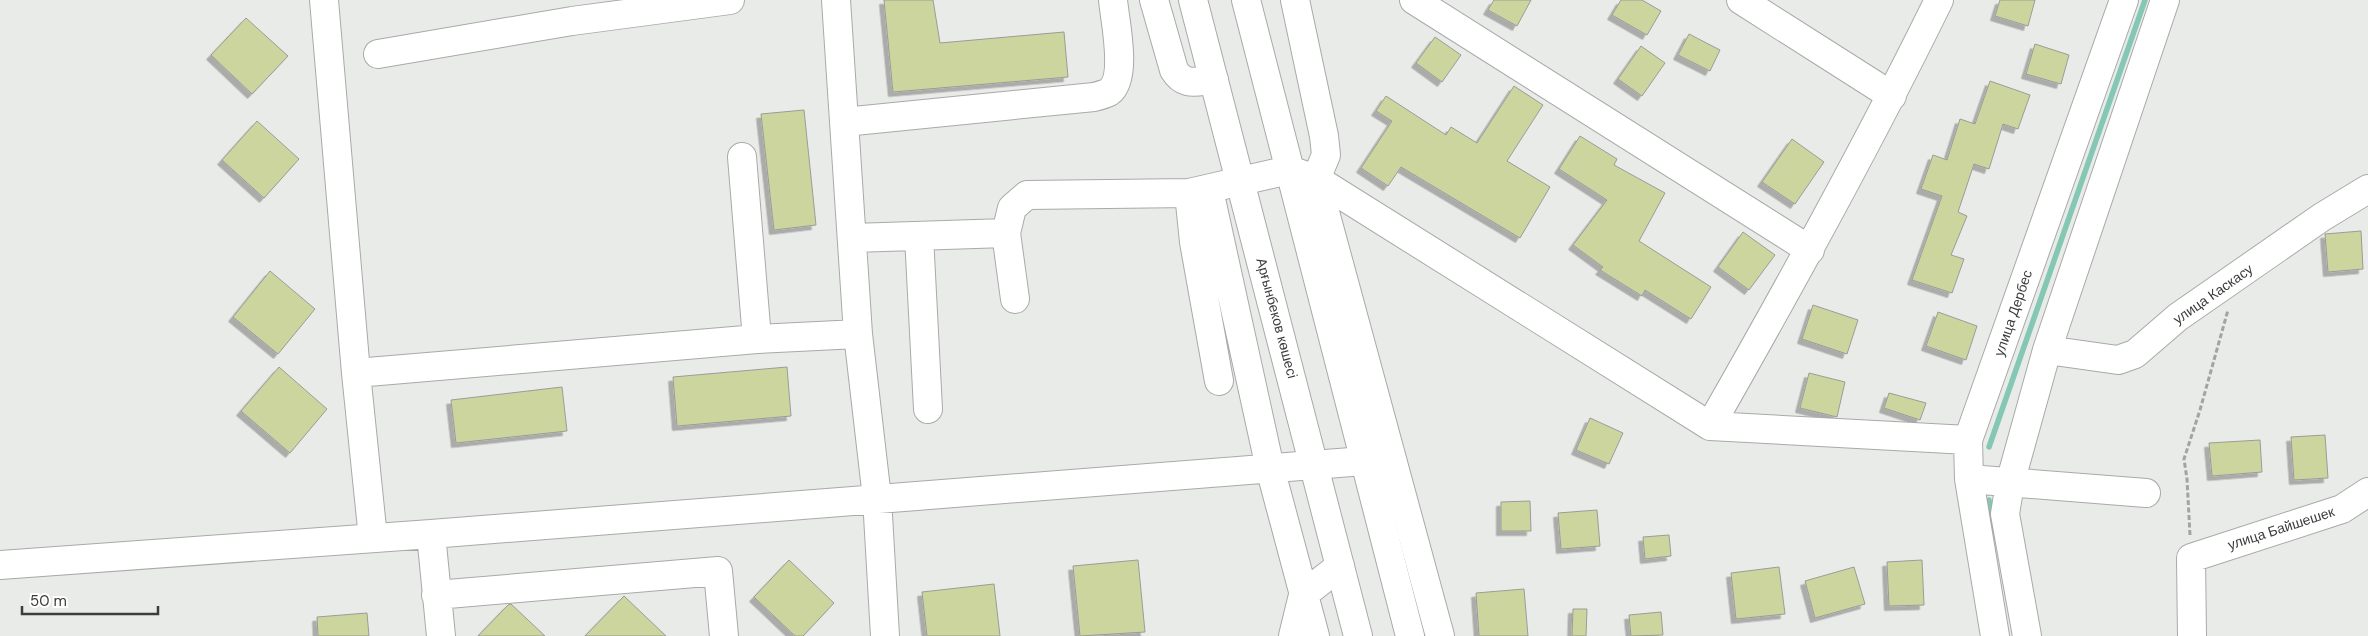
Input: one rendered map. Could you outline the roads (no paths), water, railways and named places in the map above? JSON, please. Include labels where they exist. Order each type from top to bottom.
[{"type":"street","points":[[324,0],[356,373],[373,538]]},
{"type":"street","points":[[378,54],[571,11],[730,0]]},
{"type":"street","points":[[836,0],[858,334],[876,498],[885,636]]},
{"type":"street","points":[[844,122],[1094,97],[1109,92],[1117,81],[1120,68],[1113,0]]},
{"type":"street","points":[[1154,0],[1174,70],[1178,77],[1185,82],[1214,80]]},
{"type":"street","name":"Арғынбеков көшесі","points":[[1193,0],[1316,466],[1358,636]]},
{"type":"street","points":[[1246,0],[1410,636]]},
{"type":"street","points":[[1295,0],[1324,136],[1326,155],[1316,179],[1440,636]]},
{"type":"street","points":[[1414,0],[1810,250]]},
{"type":"street","points":[[1742,0],[1892,96]]},
{"type":"street","points":[[1710,426],[1810,250],[1892,96],[1939,0]]},
{"type":"street","name":"улица Дербес","points":[[1995,636],[1969,479],[1968,440],[2124,0]]},
{"type":"street","points":[[2027,636],[2005,514],[2010,483],[2047,350],[2165,0]]},
{"type":"street","points":[[742,157],[757,339]]},
{"type":"street","points":[[1015,299],[1006,233],[1012,208],[1027,195],[1199,191],[1289,170],[1316,179],[1710,426],[1968,440]]},
{"type":"street","name":"улица Каскасу","points":[[2047,350],[2118,360],[2135,354],[2178,317],[2237,278],[2322,217],[2368,189]]},
{"type":"street","points":[[1199,191],[1194,242],[1218,381]]},
{"type":"street","points":[[1199,191],[1315,636]]},
{"type":"street","points":[[852,238],[1006,233]]},
{"type":"street","points":[[919,236],[928,409]]},
{"type":"street","points":[[356,373],[757,339],[858,334]]},
{"type":"street","points":[[0,564],[431,534],[876,498],[1364,462]]},
{"type":"street","points":[[1969,479],[2146,493]]},
{"type":"street","name":"улица Байшешек","points":[[2192,636],[2192,558],[2342,509],[2368,492]]},
{"type":"street","points":[[431,534],[441,636]]},
{"type":"street","points":[[1292,636],[1303,595],[1340,566]]},
{"type":"street","points":[[436,595],[718,571],[724,636]]},
{"type":"waterway","points":[[1989,447],[2145,0]]},
{"type":"waterway","points":[[1989,500],[1993,520]]}]
